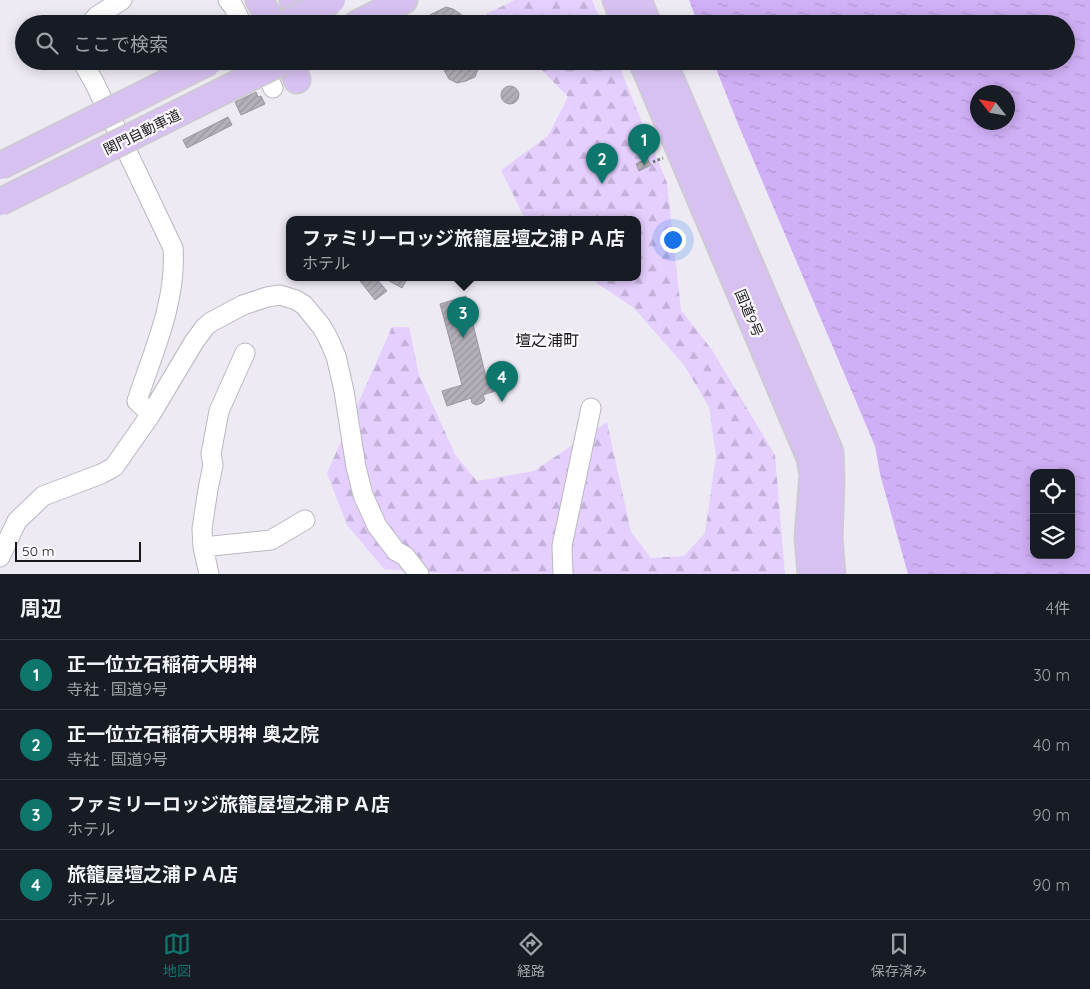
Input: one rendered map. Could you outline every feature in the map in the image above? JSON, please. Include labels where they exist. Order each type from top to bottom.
[{"type":"highway","points":[[259,0],[268,15]]},
{"type":"highway","points":[[293,0],[307,15]]},
{"type":"highway","points":[[303,15],[332,0]]},
{"type":"highway","points":[[375,15],[404,0]]},
{"type":"highway","points":[[616,0],[622,15]]},
{"type":"highway","points":[[638,0],[644,15]]},
{"type":"highway","points":[[0,166],[192,70]]},
{"type":"highway","name":"国道9号","points":[[646,70],[810,458],[813,475],[808,538],[811,574]]},
{"type":"highway","name":"国道9号","points":[[667,70],[830,452],[829,539],[832,574]]},
{"type":"highway","points":[[0,148],[114,96],[186,73]]},
{"type":"highway","name":"関門自動車道","points":[[0,202],[286,73]]},
{"type":"street","points":[[98,15],[122,0]]},
{"type":"street","points":[[228,0],[238,15]]},
{"type":"street","points":[[87,70],[173,248],[174,266],[170,302],[137,401],[151,414]]},
{"type":"street","points":[[0,558],[17,521],[43,496],[101,474],[114,467],[151,414],[194,342],[211,322],[243,305],[280,295],[296,300],[304,305],[322,327],[336,356],[344,391],[356,467],[363,495],[377,526],[396,551],[405,556],[419,574]]},
{"type":"street","points":[[209,574],[203,547],[203,520],[213,465],[211,454],[223,399],[245,353]]},
{"type":"street","points":[[563,574],[562,546],[591,408]]},
{"type":"street","points":[[203,547],[271,540],[306,520]]},
{"type":"green space","points":[[515,0],[592,0],[598,15],[487,15]]},
{"type":"green space","points":[[542,70],[621,70],[667,183],[681,310],[712,350],[775,455],[785,574],[453,574],[384,569],[347,525],[327,473],[392,327],[409,327],[419,375],[456,456],[477,481],[534,471],[607,422],[631,532],[651,558],[684,556],[705,533],[716,456],[709,407],[684,365],[634,308],[594,281],[641,281],[641,216],[524,216],[501,170],[548,136],[568,97]]},
{"type":"water","points":[[689,0],[1090,0],[1090,574],[908,574],[880,474],[875,446],[717,70],[1075,70],[1075,15],[695,15]]},
{"type":"building","points":[[446,7],[462,15],[430,15]]},
{"type":"building","points":[[444,70],[478,70],[475,77],[466,81],[457,83],[449,79]]},
{"type":"building","points":[[510,86],[516,89],[519,95],[516,101],[510,104],[504,101],[501,95],[504,89]]},
{"type":"building","points":[[256,92],[258,97],[261,96],[265,104],[241,115],[235,102]]},
{"type":"building","points":[[228,117],[232,125],[187,148],[183,140]]},
{"type":"building","points":[[647,158],[651,165],[639,171],[636,164]]},
{"type":"building","points":[[360,281],[378,281],[387,291],[375,300]]},
{"type":"building","points":[[389,281],[406,281],[402,288]]},
{"type":"building","points":[[466,296],[486,377],[502,373],[507,387],[483,395],[485,400],[476,405],[472,403],[471,398],[447,406],[442,391],[462,385],[440,304]]},
{"type":"place","name":"正一位立石稲荷大明神","points":[[644,165]]},
{"type":"place","name":"正一位立石稲荷大明神 奥之院","points":[[602,184]]},
{"type":"place","name":"ファミリーロッジ旅籠屋壇之浦ＰＡ店","points":[[463,338]]},
{"type":"place","name":"旅籠屋壇之浦ＰＡ店","points":[[502,402]]},
{"type":"district","name":"壇之浦町","points":[[547,340]]}]
